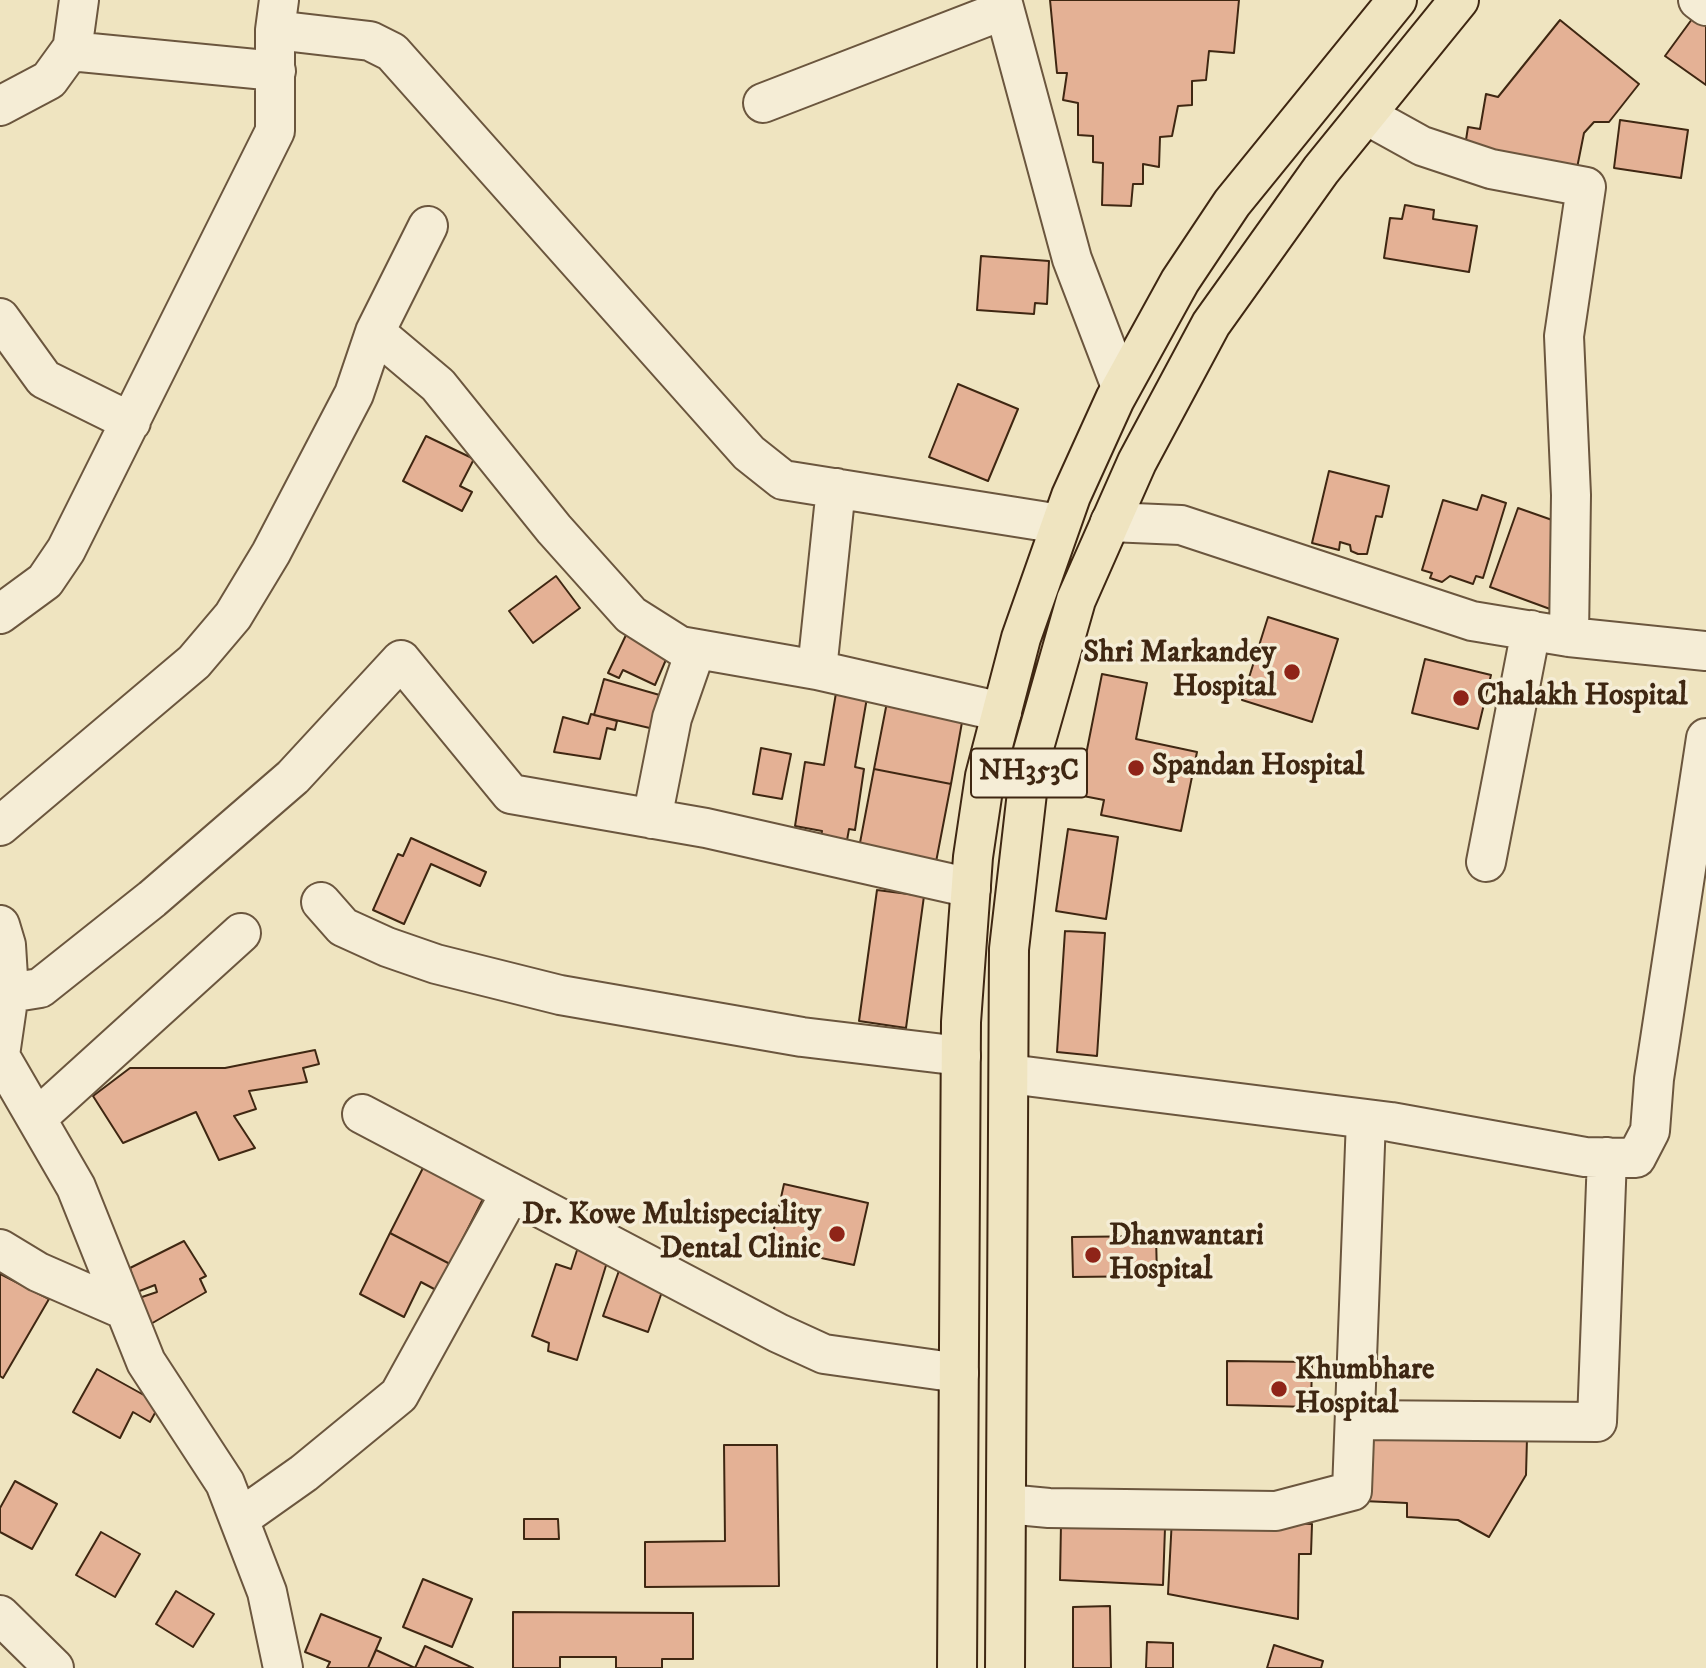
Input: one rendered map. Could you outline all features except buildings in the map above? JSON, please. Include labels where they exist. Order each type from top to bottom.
[{"type":"highway","name":"NH353C","points":[[957,1668],[961,1056],[971,888],[985,776],[1020,638],[1060,524],[1121,387],[1180,281],[1232,203],[1397,0]]},
{"type":"highway","name":"NH353C","points":[[1005,1668],[1009,949],[1031,758],[1076,600],[1137,462],[1212,324],[1321,170],[1459,0]]},
{"type":"street","points":[[0,106],[49,80],[72,51],[79,0]]},
{"type":"street","points":[[1698,0],[1706,6]]},
{"type":"street","points":[[764,103],[1003,5],[1072,259],[1121,387]]},
{"type":"street","points":[[0,614],[45,581],[66,550],[275,131],[277,15],[370,41],[392,52],[749,453],[783,480],[1060,524]]},
{"type":"street","points":[[72,51],[276,71]]},
{"type":"street","points":[[1366,115],[1422,146],[1491,169],[1586,187],[1564,336],[1571,495],[1569,637]]},
{"type":"street","points":[[0,826],[194,662],[233,616],[271,553],[354,394],[375,332],[428,226]]},
{"type":"street","points":[[0,318],[44,379],[131,422]]},
{"type":"street","points":[[375,332],[438,385],[554,529],[631,615],[680,646],[817,670],[1002,712]]},
{"type":"street","points":[[817,670],[836,488]]},
{"type":"street","points":[[1110,522],[1181,525],[1472,621],[1569,637],[1706,651]]},
{"type":"street","points":[[1486,862],[1531,630]]},
{"type":"street","points":[[652,819],[672,718],[696,649]]},
{"type":"street","points":[[9,993],[40,988],[152,899],[293,777],[401,660],[512,794],[652,819],[971,888]]},
{"type":"street","points":[[1009,1074],[1366,1119],[1585,1157],[1636,1158],[1650,1132],[1658,1052],[1706,738]]},
{"type":"street","points":[[321,902],[343,927],[387,947],[436,964],[560,995],[802,1037],[961,1056]]},
{"type":"street","points":[[0,925],[6,945],[9,993],[0,1056],[76,1186],[146,1362],[225,1483],[267,1592],[283,1668]]},
{"type":"street","points":[[37,1118],[241,933]]},
{"type":"street","points":[[362,1114],[510,1194],[778,1333],[824,1354],[959,1373]]},
{"type":"street","points":[[1006,1504],[1049,1508],[1276,1511],[1352,1492],[1366,1119]]},
{"type":"street","points":[[1355,1420],[1597,1422],[1607,1157]]},
{"type":"street","points":[[239,1519],[304,1473],[399,1395],[510,1194]]},
{"type":"street","points":[[0,1248],[38,1272],[125,1310]]},
{"type":"street","points":[[0,1615],[54,1668]]},
{"type":"place","name":"Shri Markandey Hospital","points":[[1292,672]]},
{"type":"place","name":"Chalakh Hospital","points":[[1461,698]]},
{"type":"place","name":"Spandan Hospital","points":[[1136,768]]},
{"type":"place","name":"Dr. Kowe Multispeciality Dental Clinic","points":[[837,1234]]},
{"type":"place","name":"Dhanwantari Hospital","points":[[1093,1255]]},
{"type":"place","name":"Khumbhare Hospital","points":[[1279,1389]]}]
